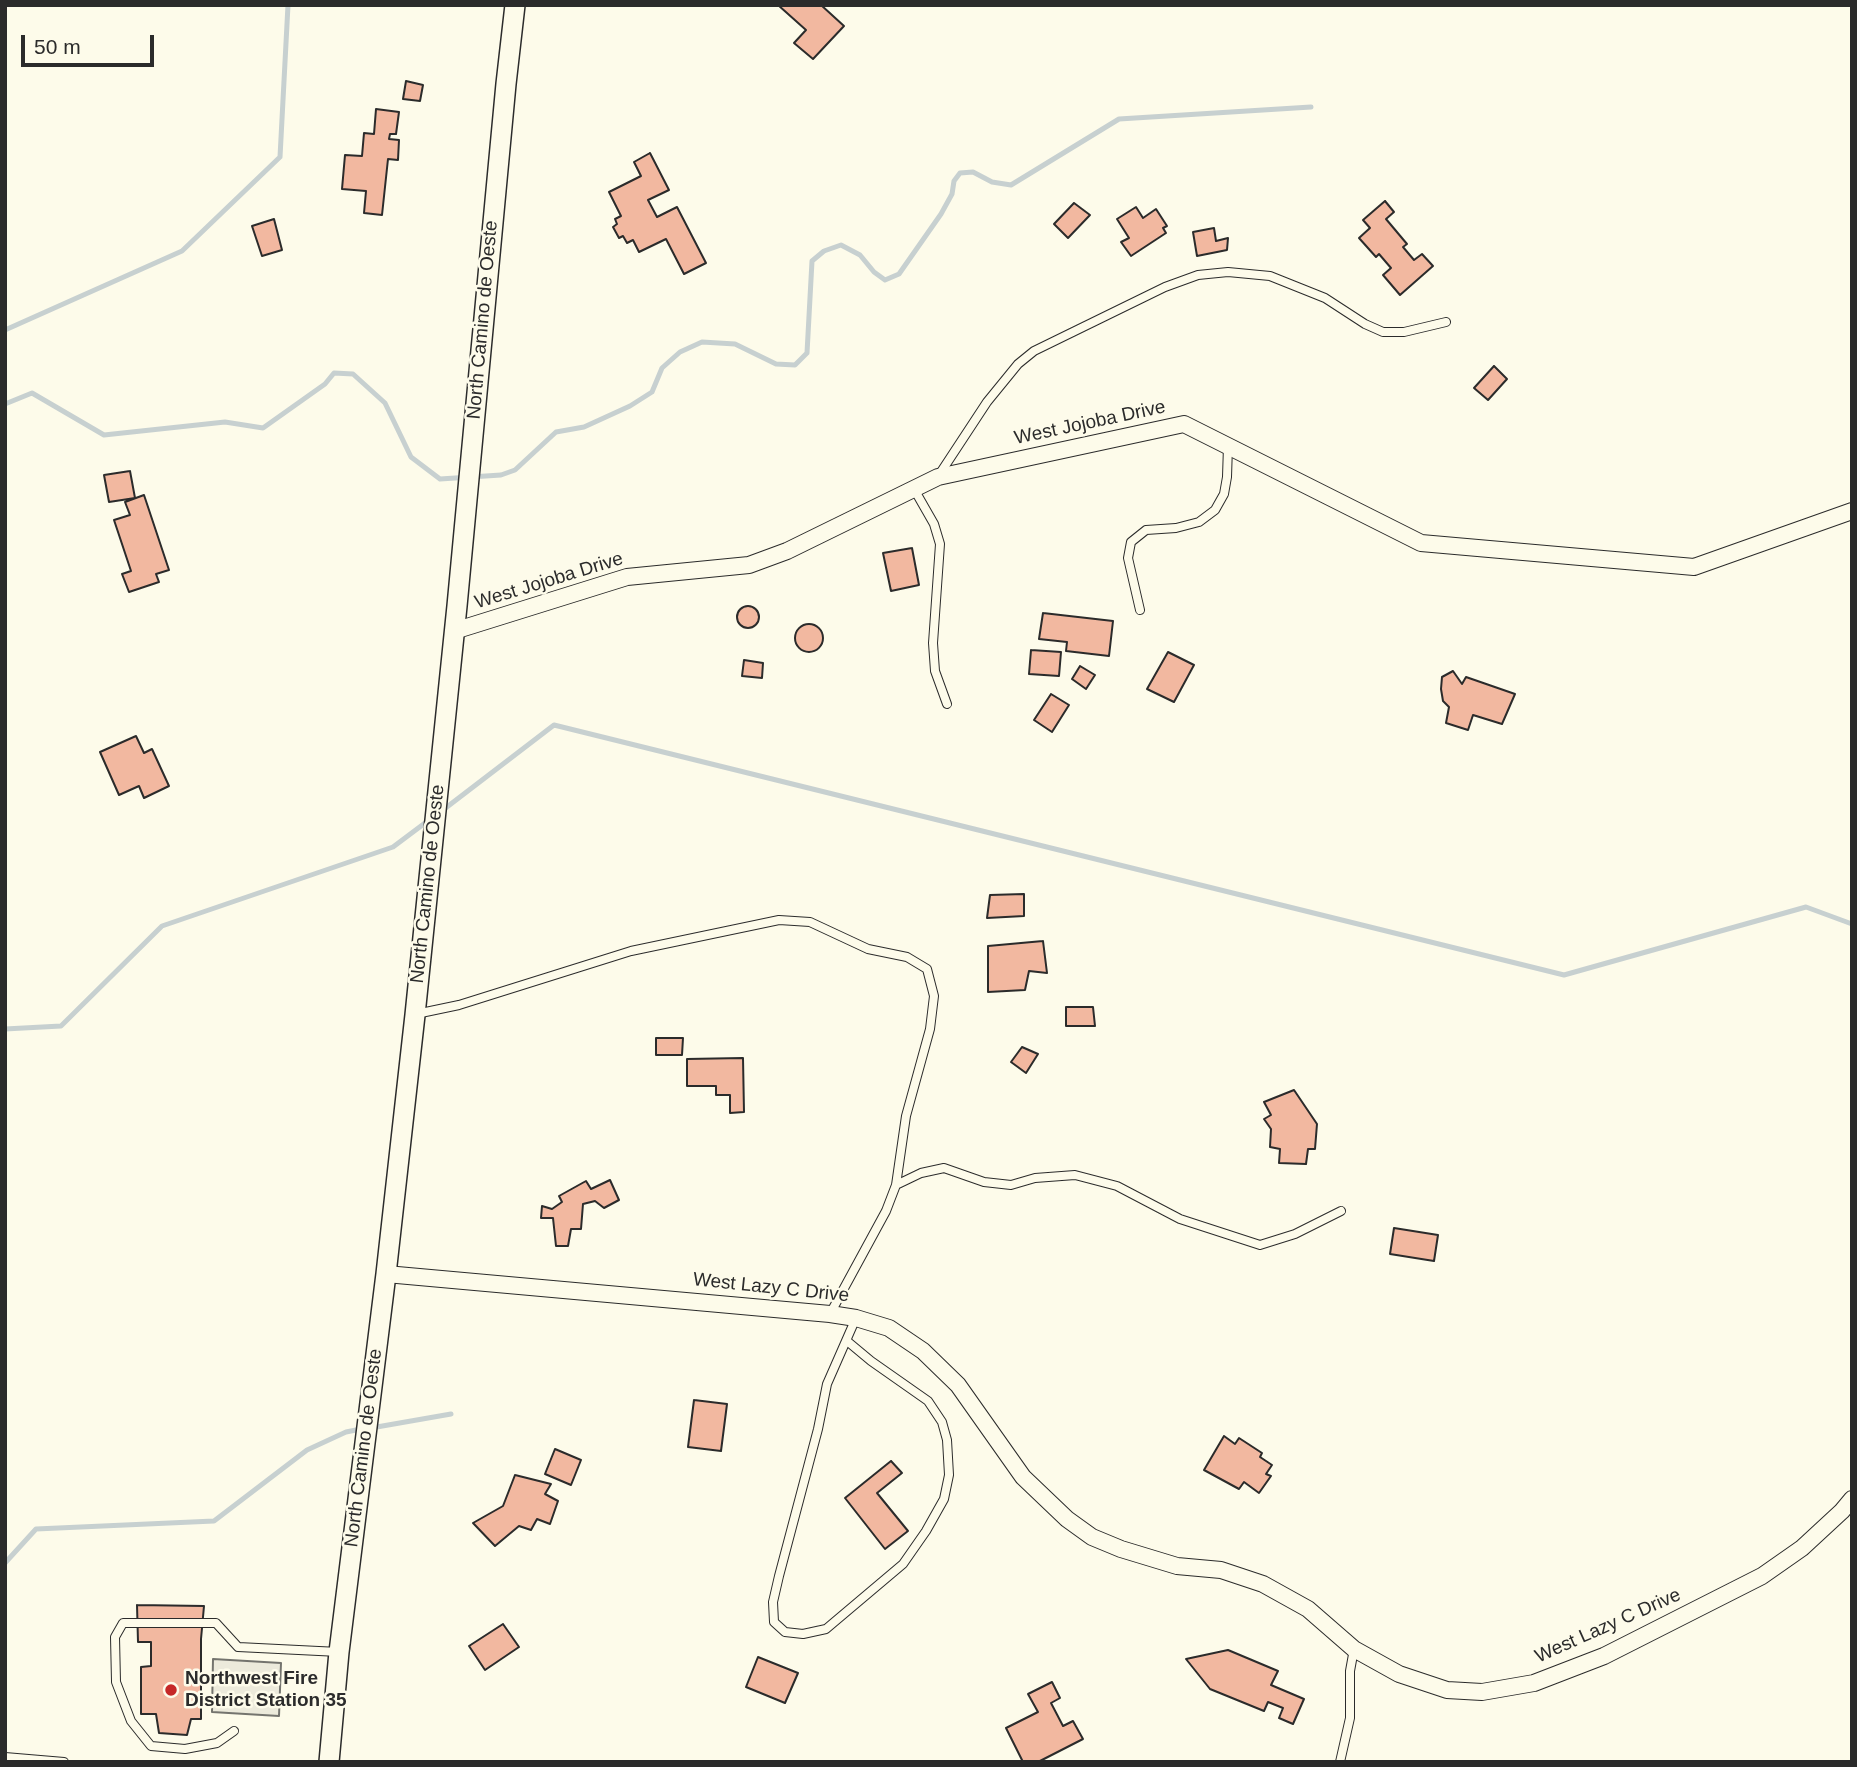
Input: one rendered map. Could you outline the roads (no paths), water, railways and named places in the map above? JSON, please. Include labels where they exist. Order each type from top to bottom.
[{"type":"street","name":"North Camino de Oeste","points":[[329,1762],[339,1652],[415,1015],[515,5]]},
{"type":"street","name":"West Jojoba Drive","points":[[454,631],[627,577],[749,565],[788,551],[938,477],[1184,424],[1421,543],[1694,567],[1852,511]]},
{"type":"street","name":"West Lazy C Drive","points":[[386,1274],[830,1314],[856,1318],[889,1328],[922,1351],[958,1385],[1023,1477],[1067,1519],[1092,1537],[1177,1566],[1221,1570],[1263,1584],[1308,1609],[1354,1649],[1399,1675],[1447,1690],[1482,1692],[1534,1683],[1604,1656],[1762,1576],[1802,1548],[1852,1499]]},
{"type":"lane","points":[[938,477],[987,402],[1018,364],[1034,351],[1164,287],[1198,275],[1228,272],[1270,276],[1325,298],[1365,324],[1383,332],[1404,332],[1446,322]]},
{"type":"lane","points":[[1140,610],[1128,558],[1132,542],[1146,530],[1176,528],[1199,522],[1214,510],[1224,494],[1228,446]]},
{"type":"lane","points":[[914,489],[934,524],[940,544],[933,643],[935,671],[947,704]]},
{"type":"lane","points":[[415,1015],[460,1006],[631,951],[779,920],[810,922],[858,945],[907,957],[927,969],[934,996],[930,1029],[906,1116],[896,1185],[886,1211],[830,1314]]},
{"type":"lane","points":[[896,1185],[944,1168],[984,1182],[1011,1185],[1035,1178],[1075,1175],[1118,1186],[1181,1219],[1260,1245],[1296,1234],[1341,1210]]},
{"type":"lane","points":[[847,1341],[928,1401],[942,1422],[947,1440],[949,1475],[944,1499],[926,1531],[903,1563],[827,1629],[803,1634],[785,1632],[774,1622],[773,1602],[827,1384],[856,1318]]},
{"type":"lane","points":[[234,1731],[217,1743],[185,1749],[151,1746],[131,1721],[116,1682],[116,1637],[123,1623],[216,1623],[238,1647],[339,1652]]},
{"type":"lane","points":[[1340,1762],[1350,1718],[1350,1671],[1354,1649]]},
{"type":"lane","points":[[5,1757],[64,1762]]},
{"type":"waterway","points":[[5,330],[182,251],[280,157],[288,5]]},
{"type":"waterway","points":[[5,404],[32,393],[104,435],[225,422],[263,428],[325,384],[334,373],[353,374],[385,403],[411,457],[440,479],[501,475],[515,470],[556,432],[584,427],[630,406],[652,392],[662,368],[680,352],[702,342],[735,344],[776,364],[795,365],[807,353],[812,261],[824,251],[841,245],[860,255],[874,272],[885,280],[899,274],[941,214],[960,173],[973,172],[992,182],[1011,185],[1119,119],[1311,107]]},
{"type":"waterway","points":[[443,810],[554,725],[1564,975],[1806,907],[1852,924]]},
{"type":"waterway","points":[[5,1029],[61,1026],[162,926],[393,847],[429,820]]},
{"type":"waterway","points":[[371,1428],[451,1414]]},
{"type":"waterway","points":[[5,1563],[36,1529],[214,1521],[307,1450],[346,1432],[361,1429]]},
{"type":"place","name":"Northwest Fire District Station 35","points":[[171,1690]]}]
